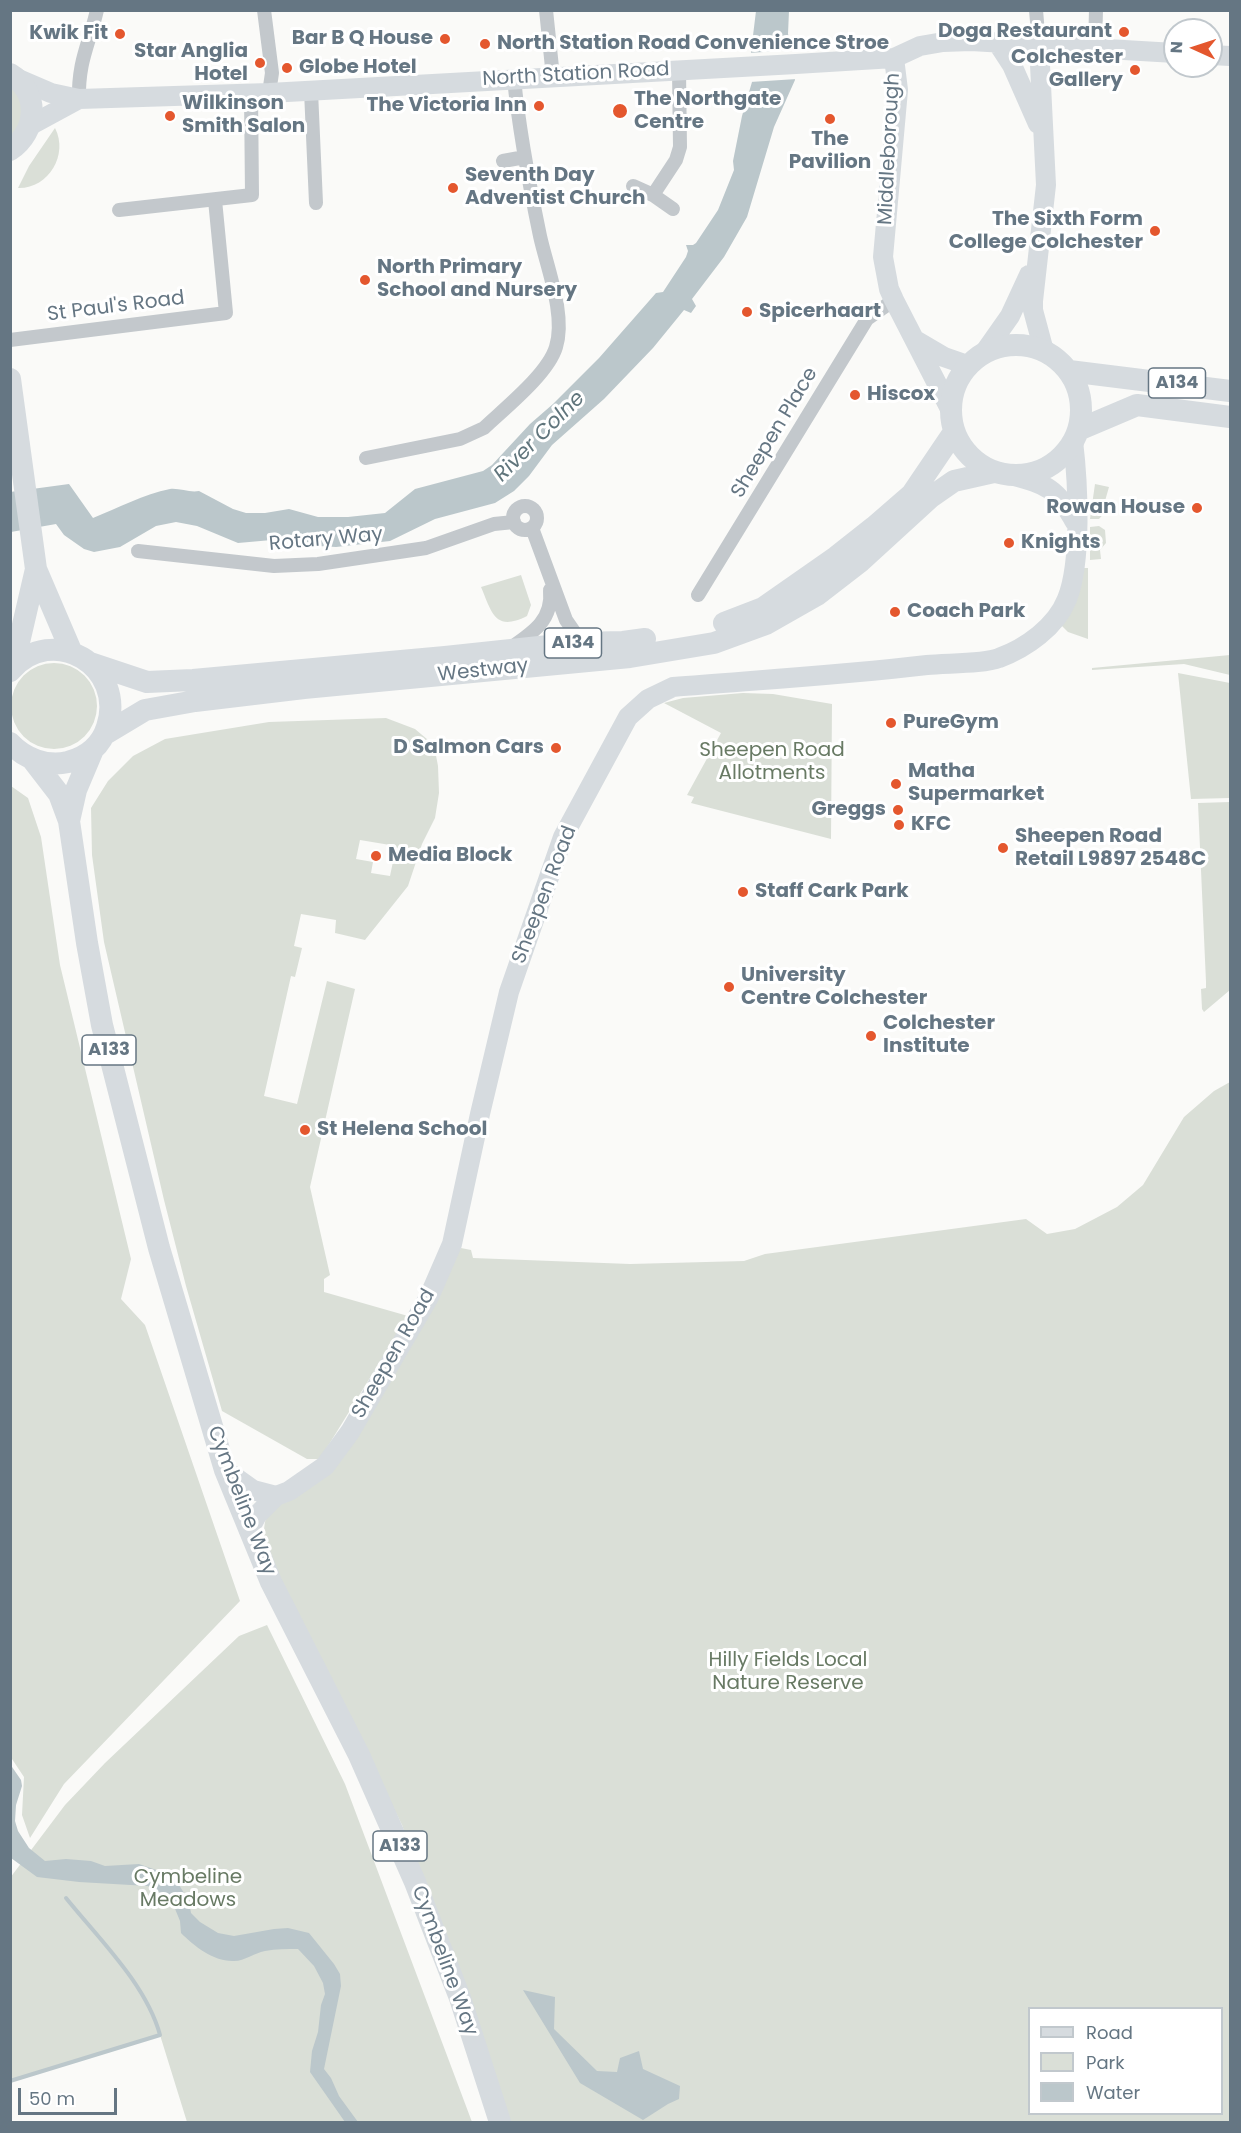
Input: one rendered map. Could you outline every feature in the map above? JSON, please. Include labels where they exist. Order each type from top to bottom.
[{"type":"main road","points":[[13,76],[26,88],[31,100],[32,114],[18,143]]},
{"type":"main road","points":[[1002,474],[980,465],[969,456],[954,432],[950,409],[955,386],[976,359],[1003,346],[1015,344],[1044,351],[1061,362],[1078,388],[1081,400],[1082,415],[1076,436]]},
{"type":"main road","name":"A134","points":[[1069,371],[1230,391]]},
{"type":"main road","points":[[10,379],[36,569],[51,606],[81,658],[98,671],[110,694],[110,717],[98,743]]},
{"type":"main road","name":"A134","points":[[1002,474],[1032,474],[1045,469],[1058,461],[1076,436],[1137,405],[1230,417]]},
{"type":"main road","name":"Westway","points":[[81,658],[147,682],[193,680],[509,650],[623,642],[712,627],[763,608],[836,557],[874,527],[912,494],[954,432]]},
{"type":"main road","name":"Westway","points":[[98,743],[145,710],[195,701],[304,688],[630,657],[714,643],[766,624],[817,595],[861,561],[931,497],[954,481],[1002,474]]},
{"type":"main road","points":[[12,669],[36,569]]},
{"type":"main road","points":[[51,606],[87,647],[118,672]]},
{"type":"main road","points":[[10,640],[25,611]]},
{"type":"main road","name":"A134","points":[[12,669],[24,659],[40,652],[60,650],[81,658]]},
{"type":"main road","name":"A134","points":[[10,743],[32,759],[43,763],[62,763],[98,743]]},
{"type":"main road","name":"A133","points":[[69,821],[76,790],[98,743]]},
{"type":"main road","name":"A133","points":[[32,759],[59,794],[69,821]]},
{"type":"main road","name":"Cymbeline Way","points":[[69,821],[87,943],[108,1047],[156,1238],[225,1470],[271,1582],[359,1755],[415,1882],[460,1998],[500,2122]]},
{"type":"street","points":[[79,99],[78,77],[97,10]]},
{"type":"street","points":[[119,210],[252,195],[260,93],[272,73],[264,10]]},
{"type":"street","points":[[546,10],[553,77]]},
{"type":"street","points":[[1036,10],[1046,185],[1033,310],[1044,351]]},
{"type":"street","points":[[1095,47],[1096,10]]},
{"type":"street","name":"Middleborough","points":[[950,409],[889,289],[883,257],[898,90],[894,58],[920,46],[972,41],[1163,52]]},
{"type":"street","points":[[997,42],[1003,48],[1019,80],[1043,137]]},
{"type":"street","points":[[1041,78],[1050,59],[1066,47]]},
{"type":"street","name":"North Station Road","points":[[13,76],[51,93],[79,99],[311,91],[894,58]]},
{"type":"street","points":[[652,195],[676,160],[680,147],[679,70]]},
{"type":"street","points":[[366,458],[460,439],[475,433],[501,412],[551,359],[559,332],[559,317],[540,238],[518,119],[514,78]]},
{"type":"street","points":[[311,91],[316,203]]},
{"type":"street","name":"North Station Road","points":[[18,143],[79,99]]},
{"type":"street","points":[[503,161],[525,157]]},
{"type":"street","points":[[633,186],[673,209]]},
{"type":"street","name":"St Paul's Road","points":[[10,340],[226,313],[215,200]]},
{"type":"street","points":[[915,340],[944,357],[976,359],[1010,316],[1021,295],[1039,248]]},
{"type":"street","name":"Sheepen Place","points":[[699,595],[867,319],[894,300]]},
{"type":"street","name":"Sheepen Road","points":[[249,1530],[257,1515],[276,1496],[290,1491],[325,1466],[350,1431],[429,1297],[452,1244],[509,992],[543,891],[563,837],[628,717],[648,699],[673,687],[846,674],[999,658],[1029,643],[1054,619],[1067,600],[1075,566],[1076,436]]},
{"type":"street","points":[[1002,474],[1041,483],[1062,499],[1077,524]]},
{"type":"street","points":[[530,507],[537,516],[532,530],[522,530],[514,522],[514,515],[519,509],[530,507]]},
{"type":"street","name":"Rotary Way","points":[[138,551],[274,566],[318,564],[426,548],[494,524],[514,522]]},
{"type":"street","points":[[532,530],[566,620],[575,633],[589,643]]},
{"type":"street","points":[[509,650],[540,626],[548,614],[551,600],[549,576]]},
{"type":"street","points":[[225,1470],[253,1490],[276,1496]]},
{"type":"green space","points":[[11,85],[20,99],[23,111],[20,123],[11,137]]},
{"type":"green space","points":[[55,128],[59,138],[59,149],[53,168],[47,177],[38,183],[18,188],[29,166]]},
{"type":"green space","points":[[1095,484],[1109,487],[1105,501],[1106,511],[1099,519],[1090,519]]},
{"type":"green space","points":[[1099,526],[1105,530],[1106,543],[1100,550],[1101,559],[1090,560],[1090,527]]},
{"type":"green space","points":[[1082,568],[1088,568],[1088,639],[1068,632],[1058,622]]},
{"type":"green space","points":[[521,575],[531,605],[527,616],[508,622],[501,621],[492,612],[481,587]]},
{"type":"green space","points":[[1230,655],[1230,675],[1184,664],[1092,670],[1092,668]]},
{"type":"green space","points":[[54,663],[70,667],[84,676],[93,690],[97,706],[93,722],[84,736],[70,745],[54,749],[38,745],[24,736],[15,722],[11,706],[15,690],[24,676],[38,667]]},
{"type":"green space","points":[[1178,673],[1230,683],[1230,798],[1191,799]]},
{"type":"green space","name":"Sheepen Road Allotments","points":[[743,693],[773,694],[832,704],[831,839],[691,803],[694,797],[687,795],[721,733],[664,703],[683,698]]},
{"type":"green space","name":"St Helena School","points":[[386,718],[415,729],[434,745],[438,766],[439,793],[435,818],[422,844],[408,886],[365,940],[335,933],[336,920],[301,914],[294,946],[302,948],[295,977],[291,976],[264,1096],[297,1104],[327,981],[355,989],[310,1187],[330,1275],[324,1279],[324,1292],[408,1316],[320,1459],[307,1459],[222,1411],[164,1200],[104,942],[92,855],[91,808],[108,781],[133,756],[165,739],[269,722]],"holes":[[[360,840],[390,845],[389,851],[395,852],[390,876],[371,873],[373,862],[356,859]]]},
{"type":"green space","points":[[11,786],[28,798],[41,837],[60,965],[131,1259],[121,1299],[145,1325],[240,1601],[64,1784],[30,1838],[22,1815],[24,1777],[10,1756]]},
{"type":"green space","points":[[1230,802],[1230,990],[1204,1012],[1201,989],[1206,988],[1206,982],[1198,803]]},
{"type":"green space","name":"Hilly Fields Local Nature Reserve","points":[[1230,1082],[1230,2122],[506,2122],[402,1825],[264,1545],[265,1523],[270,1510],[281,1501],[300,1492],[461,1248],[471,1250],[473,1258],[630,1264],[744,1261],[765,1254],[1026,1219],[1047,1234],[1075,1229],[1117,1207],[1143,1185],[1184,1117],[1214,1091]]},
{"type":"green space","name":"Cymbeline Meadows","points":[[267,1625],[345,1784],[472,2122],[187,2122],[160,2035],[11,2081],[10,1878],[65,1805],[105,1763],[239,1636]]},
{"type":"water","name":"River Colne","points":[[756,11],[789,11],[788,34],[793,49],[795,80],[774,127],[747,217],[724,257],[692,299],[696,306],[691,313],[684,310],[653,348],[604,399],[552,445],[529,476],[514,491],[495,503],[435,519],[390,541],[336,547],[283,539],[238,543],[197,526],[176,522],[156,526],[120,547],[94,552],[84,549],[64,535],[56,524],[11,532],[10,492],[69,484],[93,518],[170,489],[199,491],[233,509],[246,513],[289,509],[318,517],[348,517],[385,513],[415,489],[483,471],[492,465],[530,424],[599,358],[656,293],[663,292],[686,257],[688,251],[686,245],[696,243],[718,210],[734,170],[733,161],[742,116],[752,82],[751,52]]},
{"type":"water","points":[[10,1764],[21,1780],[22,1786],[16,1805],[15,1821],[18,1831],[29,1848],[45,1861],[66,1859],[91,1861],[105,1866],[139,1864],[165,1873],[179,1885],[189,1901],[191,1913],[200,1922],[218,1933],[234,1936],[288,1928],[309,1933],[340,1974],[341,1986],[324,2069],[339,2096],[358,2122],[345,2122],[310,2072],[312,2051],[325,1994],[323,1983],[314,1966],[298,1949],[265,1951],[238,1961],[219,1959],[198,1948],[181,1933],[180,1921],[171,1899],[148,1886],[37,1877],[11,1858]]},
{"type":"water","points":[[523,1990],[555,1997],[554,2029],[597,2071],[617,2072],[620,2058],[639,2051],[643,2069],[680,2086],[679,2099],[643,2120],[580,2083]]},
{"type":"pier","points":[[795,50],[797,79],[750,82],[748,53]]},
{"type":"waterway","points":[[10,2081],[160,2035],[153,2016],[133,1980],[66,1898]]},
{"type":"place","name":"Doga Restaurant","points":[[1124,32]]},
{"type":"place","name":"Kwik Fit","points":[[120,34]]},
{"type":"place","name":"Bar B Q House","points":[[445,39]]},
{"type":"place","name":"North Station Road Convenience Stroe","points":[[485,44]]},
{"type":"place","name":"Star Anglia Hotel","points":[[260,63]]},
{"type":"place","name":"Globe Hotel","points":[[287,68]]},
{"type":"place","name":"Colchester Gallery","points":[[1135,70]]},
{"type":"place","name":"The Victoria Inn","points":[[539,106]]},
{"type":"place","name":"The Northgate Centre","points":[[620,111]]},
{"type":"place","name":"Wilkinson Smith Salon","points":[[170,116]]},
{"type":"place","name":"The Pavilion","points":[[830,119]]},
{"type":"place","name":"Seventh Day Adventist Church","points":[[453,188]]},
{"type":"place","name":"The Sixth Form College Colchester","points":[[1155,231]]},
{"type":"place","name":"North Primary School and Nursery","points":[[365,280]]},
{"type":"place","name":"Spicerhaart","points":[[747,312]]},
{"type":"place","name":"Hiscox","points":[[855,395]]},
{"type":"place","name":"Rowan House","points":[[1197,508]]},
{"type":"place","name":"Knights","points":[[1009,543]]},
{"type":"place","name":"Coach Park","points":[[895,612]]},
{"type":"place","name":"PureGym","points":[[891,723]]},
{"type":"place","name":"D Salmon Cars","points":[[556,748]]},
{"type":"place","name":"Matha Supermarket","points":[[896,784]]},
{"type":"place","name":"Greggs","points":[[898,810]]},
{"type":"place","name":"KFC","points":[[899,825]]},
{"type":"place","name":"Sheepen Road Retail L9897 2548C","points":[[1003,848]]},
{"type":"place","name":"Media Block","points":[[376,856]]},
{"type":"place","name":"Staff Cark Park","points":[[743,892]]},
{"type":"place","name":"University Centre Colchester","points":[[729,987]]},
{"type":"place","name":"Colchester Institute","points":[[871,1036]]},
{"type":"place","name":"St Helena School","points":[[305,1130]]}]
